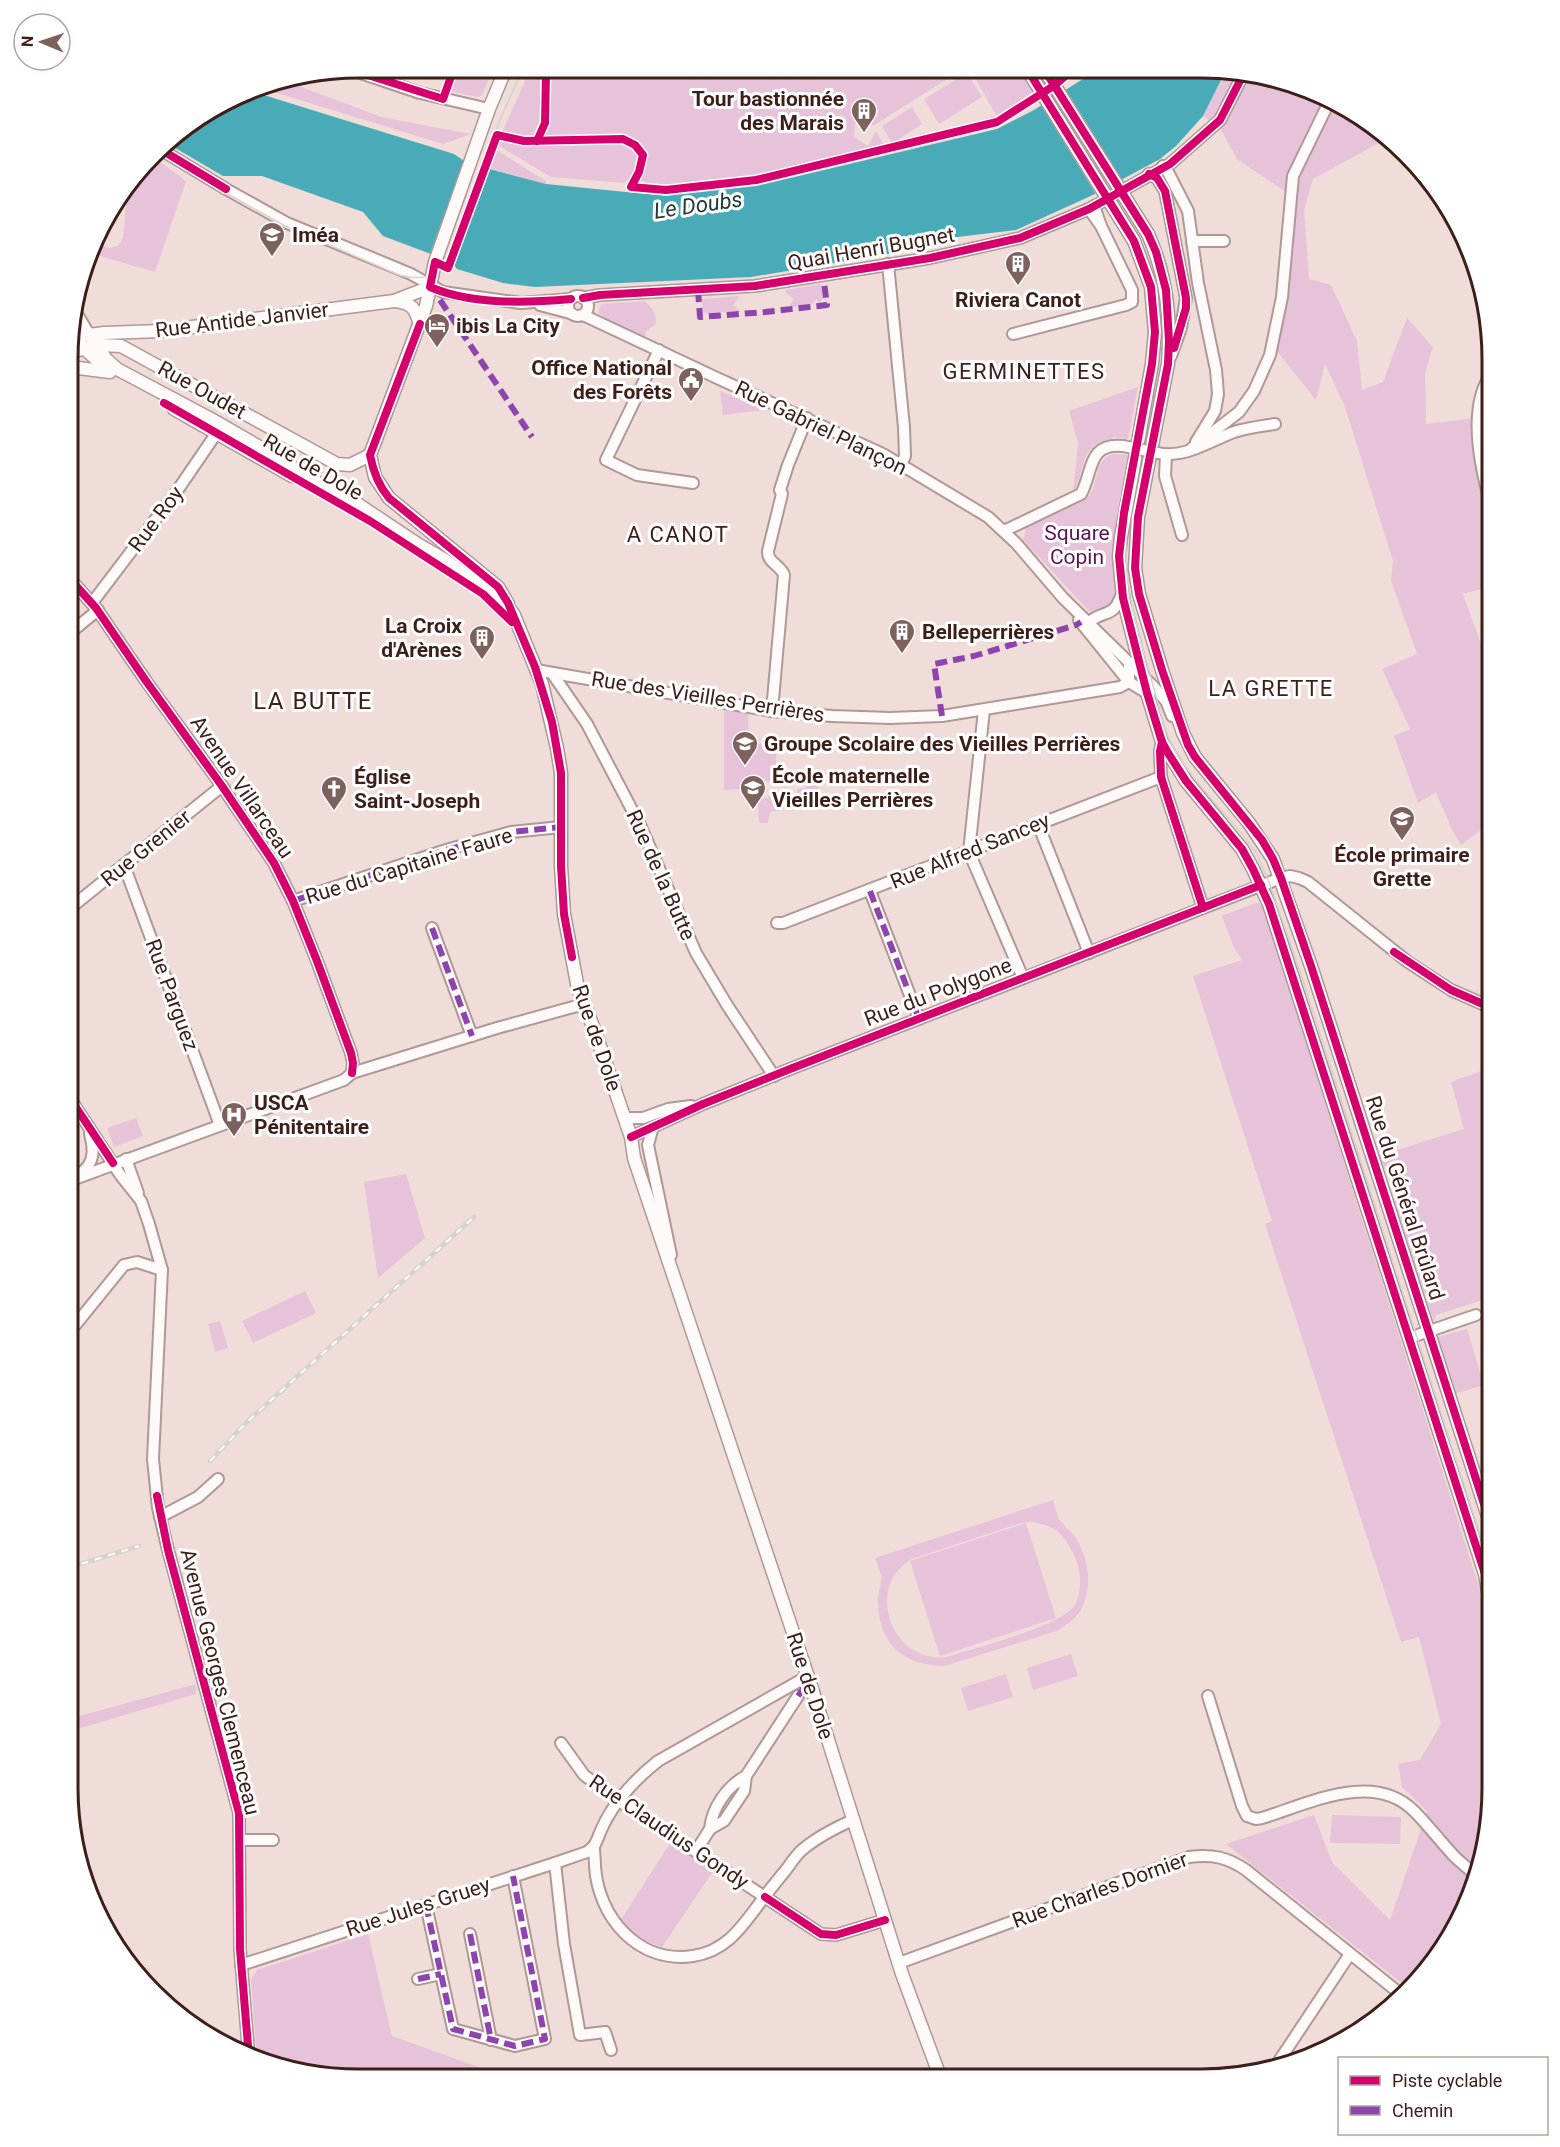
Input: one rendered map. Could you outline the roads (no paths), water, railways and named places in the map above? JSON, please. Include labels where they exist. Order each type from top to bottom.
[{"type":"main road","points":[[503,78],[489,109],[435,262],[420,324],[370,455],[375,477],[383,491],[498,587],[509,608]]},
{"type":"main road","name":"Rue du Général Brûlard","points":[[1033,78],[1134,241],[1151,287],[1155,332],[1152,364],[1119,556],[1122,593],[1147,693],[1162,742],[1186,781],[1242,849],[1261,885],[1327,1082],[1482,1565]]},
{"type":"main road","points":[[1050,78],[1148,234],[1156,252],[1166,290],[1169,317],[1168,364],[1138,517],[1135,568],[1139,594],[1188,745]]},
{"type":"main road","name":"Rue Antide Janvier","points":[[79,335],[168,330],[394,301],[430,287]]},
{"type":"main road","points":[[394,301],[409,303],[414,307],[420,324]]},
{"type":"main road","name":"Rue de Dole","points":[[89,334],[90,347],[110,372],[275,456],[314,481],[350,499],[445,560],[509,608],[536,670],[552,722],[561,784],[564,914],[578,989],[631,1137],[634,1158],[808,1677],[899,1963],[937,2069]]},
{"type":"main road","name":"Rue de Dole","points":[[79,341],[117,369],[441,566],[498,607],[522,636]]},
{"type":"main road","name":"Rue Oudet","points":[[90,347],[110,344],[125,348],[337,464],[350,465],[370,455]]},
{"type":"main road","points":[[78,350],[90,347]]},
{"type":"main road","points":[[78,368],[110,372]]},
{"type":"main road","name":"Rue du Général Brûlard","points":[[1188,745],[1199,763],[1262,840],[1281,878],[1482,1497]]},
{"type":"street","points":[[376,78],[420,93],[489,109]]},
{"type":"street","name":"Quai Henri Bugnet","points":[[584,298],[600,295],[755,286],[958,252],[1020,238],[1091,208],[1170,164],[1220,120],[1241,80]]},
{"type":"street","points":[[1191,449],[1239,412],[1254,391],[1270,355],[1282,297],[1293,176],[1326,108]]},
{"type":"street","points":[[168,153],[287,224],[411,274],[430,287],[443,292],[499,301],[534,303],[571,299],[577,296],[584,298],[588,306],[584,315],[577,316],[534,303]]},
{"type":"street","points":[[1163,166],[1188,210],[1198,283],[1216,369],[1218,394],[1215,411],[1191,449]]},
{"type":"street","points":[[1149,174],[1157,178],[1165,191],[1185,285],[1186,308],[1168,364]]},
{"type":"street","points":[[1013,334],[1132,302],[1132,290],[1091,208]]},
{"type":"street","points":[[1192,240],[1224,241]]},
{"type":"street","points":[[888,264],[904,427],[905,456],[901,465]]},
{"type":"street","points":[[570,313],[568,304],[571,299]]},
{"type":"street","name":"Rue Gabriel Plançon","points":[[584,315],[883,454],[987,517],[1004,531],[1063,598],[1129,682],[1147,693]]},
{"type":"street","points":[[80,320],[89,334]]},
{"type":"street","points":[[659,350],[606,460],[638,475],[693,483]]},
{"type":"street","points":[[1482,396],[1477,419],[1482,459]]},
{"type":"street","points":[[772,711],[784,575],[768,555],[782,494],[780,490],[807,418]]},
{"type":"street","points":[[1004,531],[1081,494],[1085,488],[1091,464],[1097,454],[1114,445],[1162,454],[1191,449],[1235,432],[1275,424]]},
{"type":"street","name":"Rue Roy","points":[[78,624],[95,607],[219,429]]},
{"type":"street","points":[[1162,454],[1165,476],[1182,535]]},
{"type":"street","name":"Avenue Villarceau","points":[[78,588],[95,607],[274,863],[293,901],[320,968],[351,1053],[352,1073]]},
{"type":"street","points":[[1090,633],[1089,622],[1113,610],[1119,603],[1122,593]]},
{"type":"street","name":"Rue Gabriel Plançon","points":[[1063,598],[1166,701],[1188,745]]},
{"type":"street","points":[[1129,664],[1129,682]]},
{"type":"street","name":"Rue des Vieilles Perrières","points":[[536,670],[772,711],[890,718],[942,716],[984,710],[1117,688],[1129,682]]},
{"type":"street","name":"Rue de la Butte","points":[[552,673],[587,724],[641,827],[696,953],[774,1076]]},
{"type":"street","points":[[984,710],[969,852],[1023,978]]},
{"type":"street","points":[[1162,742],[1161,777],[1203,908]]},
{"type":"street","name":"Rue Alfred Sancey","points":[[777,923],[783,923],[870,891],[1161,777]]},
{"type":"street","name":"Rue Grenier","points":[[78,902],[222,786]]},
{"type":"street","points":[[1038,824],[1089,952]]},
{"type":"street","name":"Rue du Capitaine Faure","points":[[293,901],[446,850],[511,832],[561,827]]},
{"type":"street","name":"Rue Parguez","points":[[124,866],[220,1125]]},
{"type":"street","points":[[1281,878],[1293,876],[1308,882],[1408,962],[1451,990],[1482,1004]]},
{"type":"street","name":"Rue du Polygone","points":[[631,1137],[703,1104],[1281,878]]},
{"type":"street","points":[[870,891],[919,1019]]},
{"type":"street","points":[[432,928],[472,1036]]},
{"type":"street","points":[[78,1176],[344,1080],[352,1073],[584,1004]]},
{"type":"street","name":"Rue du Polygone","points":[[624,1118],[643,1118],[668,1109],[703,1104]]},
{"type":"street","name":"Avenue Georges Clemenceau","points":[[78,1111],[141,1201],[162,1270],[153,1459],[160,1517],[168,1550],[239,1813],[241,1965],[248,2047]]},
{"type":"street","points":[[78,1174],[86,1170],[94,1153],[88,1127]]},
{"type":"street","name":"Rue de Dole","points":[[653,1127],[648,1145],[679,1293]]},
{"type":"street","points":[[126,1159],[141,1201]]},
{"type":"street","points":[[78,1322],[124,1265],[137,1262],[162,1270]]},
{"type":"street","points":[[1409,1338],[1476,1315]]},
{"type":"street","points":[[160,1517],[198,1497],[218,1479]]},
{"type":"street","points":[[808,1677],[658,1761],[637,1778],[618,1800],[594,1846],[597,1883],[604,1905],[624,1934],[643,1947],[658,1954],[695,1956],[717,1948],[732,1939],[801,1851],[831,1829],[853,1820]]},
{"type":"street","points":[[1208,1695],[1247,1816],[1262,1818],[1344,1792],[1374,1792],[1398,1799],[1413,1809],[1455,1857],[1469,1870]]},
{"type":"street","points":[[696,1851],[710,1829],[724,1821],[744,1791],[746,1776],[798,1696]]},
{"type":"street","name":"Rue Claudius Gondy","points":[[561,1743],[584,1775],[618,1800],[821,1934],[836,1935],[885,1920]]},
{"type":"street","points":[[240,1840],[273,1840]]},
{"type":"street","name":"Rue Jules Gruey","points":[[241,1965],[555,1863],[587,1852],[594,1846]]},
{"type":"street","name":"Rue Charles Dornier","points":[[899,1963],[1189,1857],[1203,1855],[1231,1860],[1396,1990]]},
{"type":"street","points":[[555,1863],[564,1944],[580,2035],[605,2032],[611,2050]]},
{"type":"street","points":[[426,1905],[453,2029],[515,2046],[545,2039],[513,1876]]},
{"type":"street","points":[[470,1934],[491,2040]]},
{"type":"street","points":[[1282,2057],[1350,1954]]},
{"type":"street","points":[[418,1979],[441,1974]]},
{"type":"water","name":"Le Doubs","points":[[1084,78],[1221,79],[1203,116],[1176,146],[1160,159],[1095,194],[1016,230],[949,238],[936,246],[751,277],[535,287],[503,283],[457,269],[452,262],[383,236],[363,212],[262,176],[223,176],[175,148],[218,116],[263,95],[454,154],[467,163],[546,184],[666,196],[757,186],[997,129],[1034,110]]},
{"type":"tram line","points":[[165,156],[285,226],[399,275],[418,278],[429,276],[444,266],[492,138],[519,78]]},
{"type":"tram line","points":[[1038,78],[1137,239],[1149,274],[1155,309],[1156,343],[1153,377],[1128,515],[1126,560],[1131,601],[1163,722],[1174,749],[1186,768],[1248,841],[1257,854],[1269,882],[1304,983],[1482,1542]]},
{"type":"railway","points":[[210,1461],[248,1421],[474,1217]]},
{"type":"railway","points":[[78,1565],[139,1546]]},
{"type":"place","name":"Tour bastionnée des Marais","points":[[864,134]]},
{"type":"place","name":"Iméa","points":[[272,258]]},
{"type":"place","name":"Riviera Canot","points":[[1018,287]]},
{"type":"place","name":"ibis La City","points":[[437,349]]},
{"type":"place","name":"Office National des Forêts","points":[[691,403]]},
{"type":"place","name":"Belleperrières","points":[[902,655]]},
{"type":"place","name":"La Croix d'Arènes","points":[[482,661]]},
{"type":"place","name":"Groupe Scolaire des Vieilles Perrières","points":[[745,767]]},
{"type":"place","name":"École maternelle Vieilles Perrières","points":[[753,811]]},
{"type":"place","name":"Église Saint-Joseph","points":[[334,812]]},
{"type":"place","name":"École primaire Grette","points":[[1402,842]]},
{"type":"place","name":"USCA Pénitentaire","points":[[234,1138]]},
{"type":"district","name":"GERMINETTES","points":[[1024,371]]},
{"type":"district","name":"A CANOT","points":[[678,534]]},
{"type":"district","name":"LA GRETTE","points":[[1271,688]]},
{"type":"district","name":"LA BUTTE","points":[[313,701]]},
{"type":"park label","name":"Square Copin","points":[[1077,545]]}]
